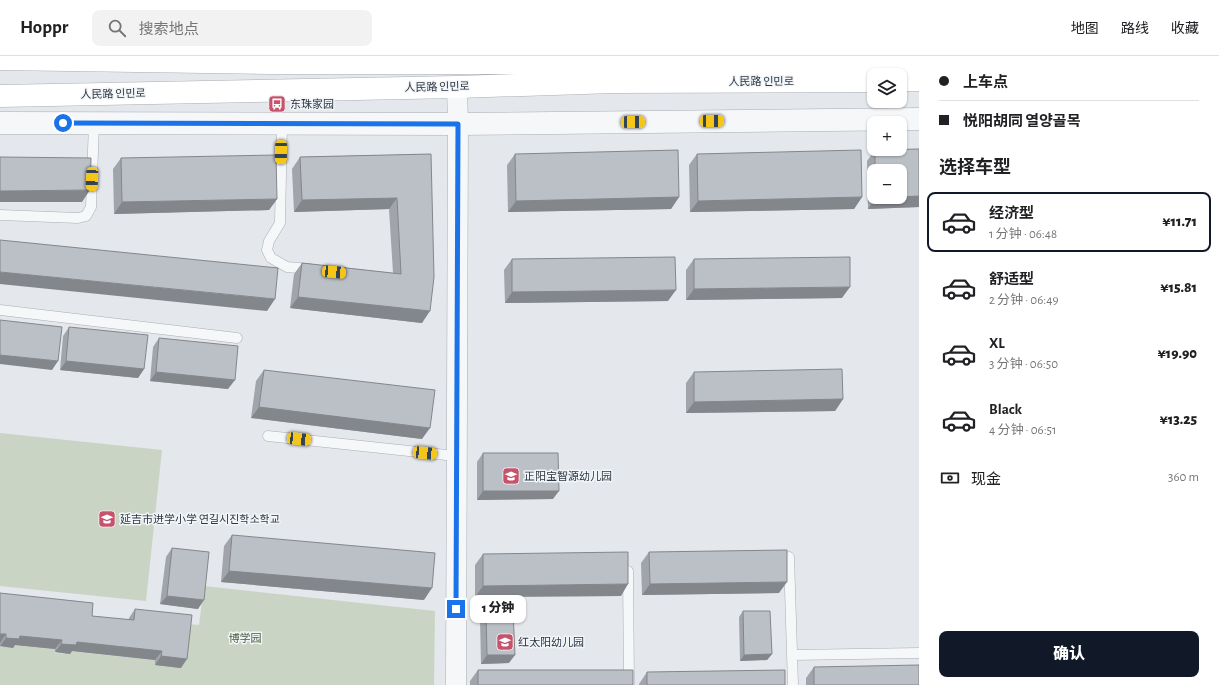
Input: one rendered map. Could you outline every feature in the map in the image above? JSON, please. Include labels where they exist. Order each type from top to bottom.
[{"type":"main road","name":"人民路 인민로","points":[[0,60],[269,59],[614,67],[870,66],[919,60]]},
{"type":"main road","name":"人民路 인민로","points":[[0,96],[457,87],[614,67]]},
{"type":"main road","points":[[907,80],[919,80]]},
{"type":"street","points":[[456,685],[457,87]]},
{"type":"street","points":[[0,123],[458,124],[919,119]]},
{"type":"lane","points":[[0,215],[78,218],[86,216],[91,207],[94,123]]},
{"type":"lane","points":[[282,123],[280,223],[269,241],[268,250],[271,258],[287,267],[318,270]]},
{"type":"lane","points":[[0,310],[237,338]]},
{"type":"lane","points":[[268,436],[456,456]]},
{"type":"lane","points":[[789,556],[793,685]]},
{"type":"lane","points":[[628,565],[629,685]]},
{"type":"lane","points":[[792,655],[919,653]]},
{"type":"green space","points":[[0,433],[162,450],[146,601],[0,586]]},
{"type":"green space","name":"博学园","points":[[204,586],[435,611],[434,685],[0,685],[0,646],[13,648],[14,645],[55,649],[55,653],[70,654],[70,651],[155,660],[155,665],[186,624],[199,625]]},
{"type":"building","points":[[907,149],[919,149],[919,196],[907,197],[907,164],[875,164],[875,156],[907,156]]},
{"type":"building","points":[[678,150],[679,197],[516,201],[515,154]]},
{"type":"building","points":[[861,150],[862,197],[698,201],[697,154]]},
{"type":"building","points":[[431,154],[434,277],[430,311],[298,297],[302,263],[401,274],[397,198],[302,200],[300,157]]},
{"type":"building","points":[[276,155],[277,199],[122,202],[121,158]]},
{"type":"building","points":[[0,157],[91,158],[90,190],[0,191]]},
{"type":"building","points":[[0,240],[278,268],[275,299],[0,272]]},
{"type":"building","points":[[675,257],[676,290],[512,292],[512,259]]},
{"type":"building","points":[[850,257],[850,287],[694,289],[694,259]]},
{"type":"building","points":[[0,320],[62,327],[58,361],[0,355]]},
{"type":"building","points":[[69,327],[148,335],[144,369],[66,361]]},
{"type":"building","points":[[159,338],[238,346],[235,380],[156,372]]},
{"type":"building","points":[[842,369],[843,399],[694,402],[694,372]]},
{"type":"building","points":[[264,370],[435,390],[430,428],[259,407]]},
{"type":"building","points":[[483,453],[558,453],[559,491],[483,491]]},
{"type":"building","points":[[232,535],[435,553],[432,588],[229,571]]},
{"type":"building","points":[[172,548],[209,552],[204,600],[167,596]]},
{"type":"building","points":[[787,550],[787,582],[650,584],[649,552]]},
{"type":"building","points":[[628,552],[628,584],[483,586],[483,554]]},
{"type":"building","points":[[0,593],[93,603],[92,616],[134,620],[135,609],[192,615],[187,659],[161,656],[162,651],[77,642],[76,645],[61,644],[62,640],[20,636],[19,639],[6,638],[6,634],[0,634]]},
{"type":"building","points":[[513,611],[515,655],[487,655],[486,612]]},
{"type":"building","points":[[743,611],[770,611],[772,654],[744,655]]},
{"type":"building","points":[[919,665],[919,685],[814,685],[814,667]]},
{"type":"building","points":[[478,670],[633,670],[633,685],[478,685]]},
{"type":"building","points":[[785,670],[785,685],[647,685],[647,672]]},
{"type":"place","name":"东珠家园","points":[[277,104]]},
{"type":"place","name":"正阳宝智源幼儿园","points":[[511,476]]},
{"type":"place","name":"延吉市进学小学 연길시진학소학교","points":[[107,519]]},
{"type":"place","name":"红太阳幼儿园","points":[[505,642]]},
{"type":"route","points":[[63,123],[458,124],[456,609]]}]
